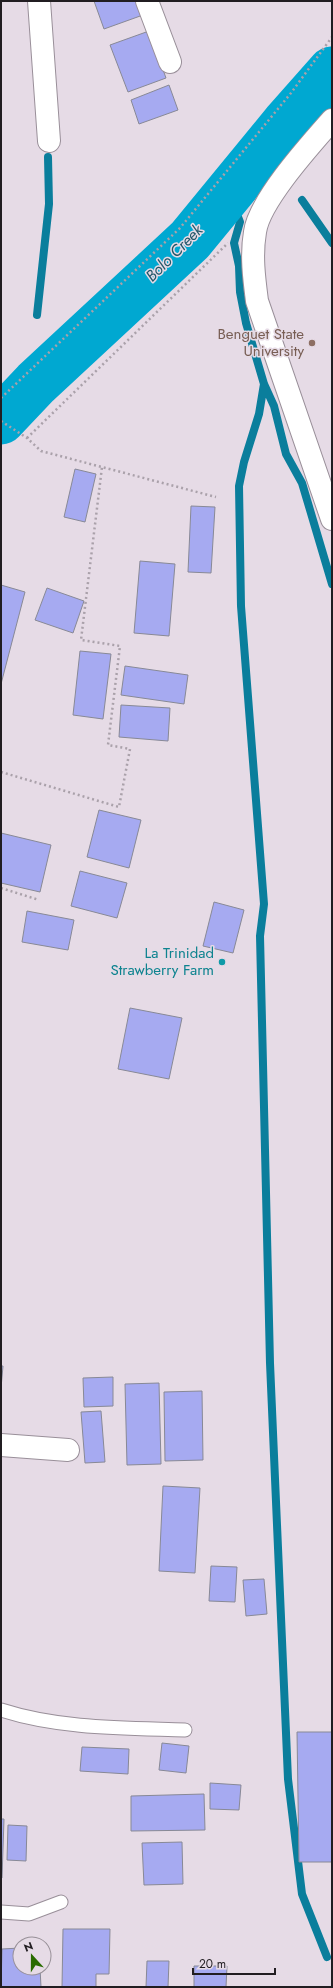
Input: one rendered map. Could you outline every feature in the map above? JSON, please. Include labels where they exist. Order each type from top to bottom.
[{"type":"street","points":[[39,1],[49,140]]},
{"type":"street","points":[[147,1],[170,62]]},
{"type":"street","points":[[332,120],[294,164],[266,205],[255,230],[252,265],[257,301],[332,519]]},
{"type":"street","points":[[1,1445],[68,1450]]},
{"type":"lane","points":[[1,1710],[15,1715],[88,1727],[185,1730]]},
{"type":"lane","points":[[1,1912],[29,1914],[61,1902]]},
{"type":"path","points":[[1,398],[180,228],[332,38]]},
{"type":"path","points":[[27,438],[228,243]]},
{"type":"path","points":[[1,420],[27,438],[41,451],[216,497]]},
{"type":"path","points":[[1,772],[119,807],[130,749],[108,745],[120,646],[81,640],[102,467]]},
{"type":"path","points":[[1,888],[39,900]]},
{"type":"building","points":[[94,1],[138,1],[143,15],[104,29]]},
{"type":"building","points":[[149,31],[166,78],[128,92],[110,45]]},
{"type":"building","points":[[169,85],[178,110],[139,124],[131,100]]},
{"type":"building","points":[[75,469],[96,474],[85,522],[64,517]]},
{"type":"building","points":[[191,506],[215,507],[211,573],[188,572]]},
{"type":"building","points":[[140,561],[175,564],[169,636],[134,633]]},
{"type":"building","points":[[1,585],[25,592],[1,684]]},
{"type":"building","points":[[47,588],[84,601],[73,633],[35,620]]},
{"type":"building","points":[[80,651],[111,654],[103,719],[73,715]]},
{"type":"building","points":[[125,666],[188,675],[184,704],[121,695]]},
{"type":"building","points":[[121,705],[170,708],[168,741],[119,737]]},
{"type":"building","points":[[99,810],[141,820],[129,868],[87,857]]},
{"type":"building","points":[[1,833],[51,845],[40,892],[1,883]]},
{"type":"building","points":[[80,871],[127,883],[117,918],[71,906]]},
{"type":"building","points":[[214,902],[244,910],[233,953],[203,946]]},
{"type":"building","points":[[27,911],[74,920],[68,950],[22,942]]},
{"type":"building","points":[[130,1008],[182,1018],[169,1079],[118,1069]]},
{"type":"building","points":[[1,1366],[3,1366],[1,1388]]},
{"type":"building","points":[[113,1377],[113,1406],[84,1407],[83,1378]]},
{"type":"building","points":[[159,1383],[161,1464],[127,1465],[125,1384]]},
{"type":"building","points":[[202,1391],[203,1460],[165,1461],[164,1392]]},
{"type":"building","points":[[101,1411],[105,1462],[85,1463],[81,1412]]},
{"type":"building","points":[[163,1486],[200,1488],[195,1573],[159,1571]]},
{"type":"building","points":[[211,1566],[237,1567],[235,1602],[209,1601]]},
{"type":"building","points":[[264,1579],[267,1614],[246,1616],[243,1580]]},
{"type":"building","points":[[297,1732],[332,1732],[332,1862],[299,1862]]},
{"type":"building","points":[[162,1743],[189,1746],[186,1773],[159,1770]]},
{"type":"building","points":[[82,1747],[129,1749],[128,1774],[80,1771]]},
{"type":"building","points":[[210,1783],[241,1785],[239,1810],[210,1809]]},
{"type":"building","points":[[204,1794],[205,1830],[131,1831],[131,1796]]},
{"type":"building","points":[[1,1819],[4,1819],[2,1878],[1,1878]]},
{"type":"building","points":[[8,1825],[27,1826],[26,1861],[7,1860]]},
{"type":"building","points":[[182,1842],[183,1884],[144,1885],[142,1843]]},
{"type":"building","points":[[63,1929],[110,1929],[109,1974],[96,1974],[96,1987],[62,1987]]},
{"type":"building","points":[[12,1948],[12,1976],[40,1976],[41,1987],[1,1987],[2,1949]]},
{"type":"building","points":[[147,1961],[169,1961],[168,1987],[146,1987]]},
{"type":"building","points":[[194,1966],[227,1966],[226,1987],[194,1987]]},
{"type":"waterway","name":"Bolo Creek","points":[[1,420],[36,383],[190,240],[286,123],[332,71]]},
{"type":"waterway","points":[[269,145],[277,158]]},
{"type":"waterway","points":[[37,315],[49,204],[48,157]]},
{"type":"waterway","points":[[229,194],[240,222],[234,243],[239,266],[240,292],[246,323],[264,384],[274,406],[286,454],[302,483],[332,584]]},
{"type":"waterway","points":[[302,200],[332,243]]},
{"type":"waterway","name":"Bolo Creek","points":[[36,383],[37,372]]},
{"type":"waterway","points":[[264,384],[259,414],[244,462],[239,486],[241,606],[264,904],[260,936],[270,1363],[288,1779],[302,1894],[327,1957]]},
{"type":"place","name":"Benguet State University","points":[[312,343]]},
{"type":"place","name":"La Trinidad Strawberry Farm","points":[[222,962]]}]
